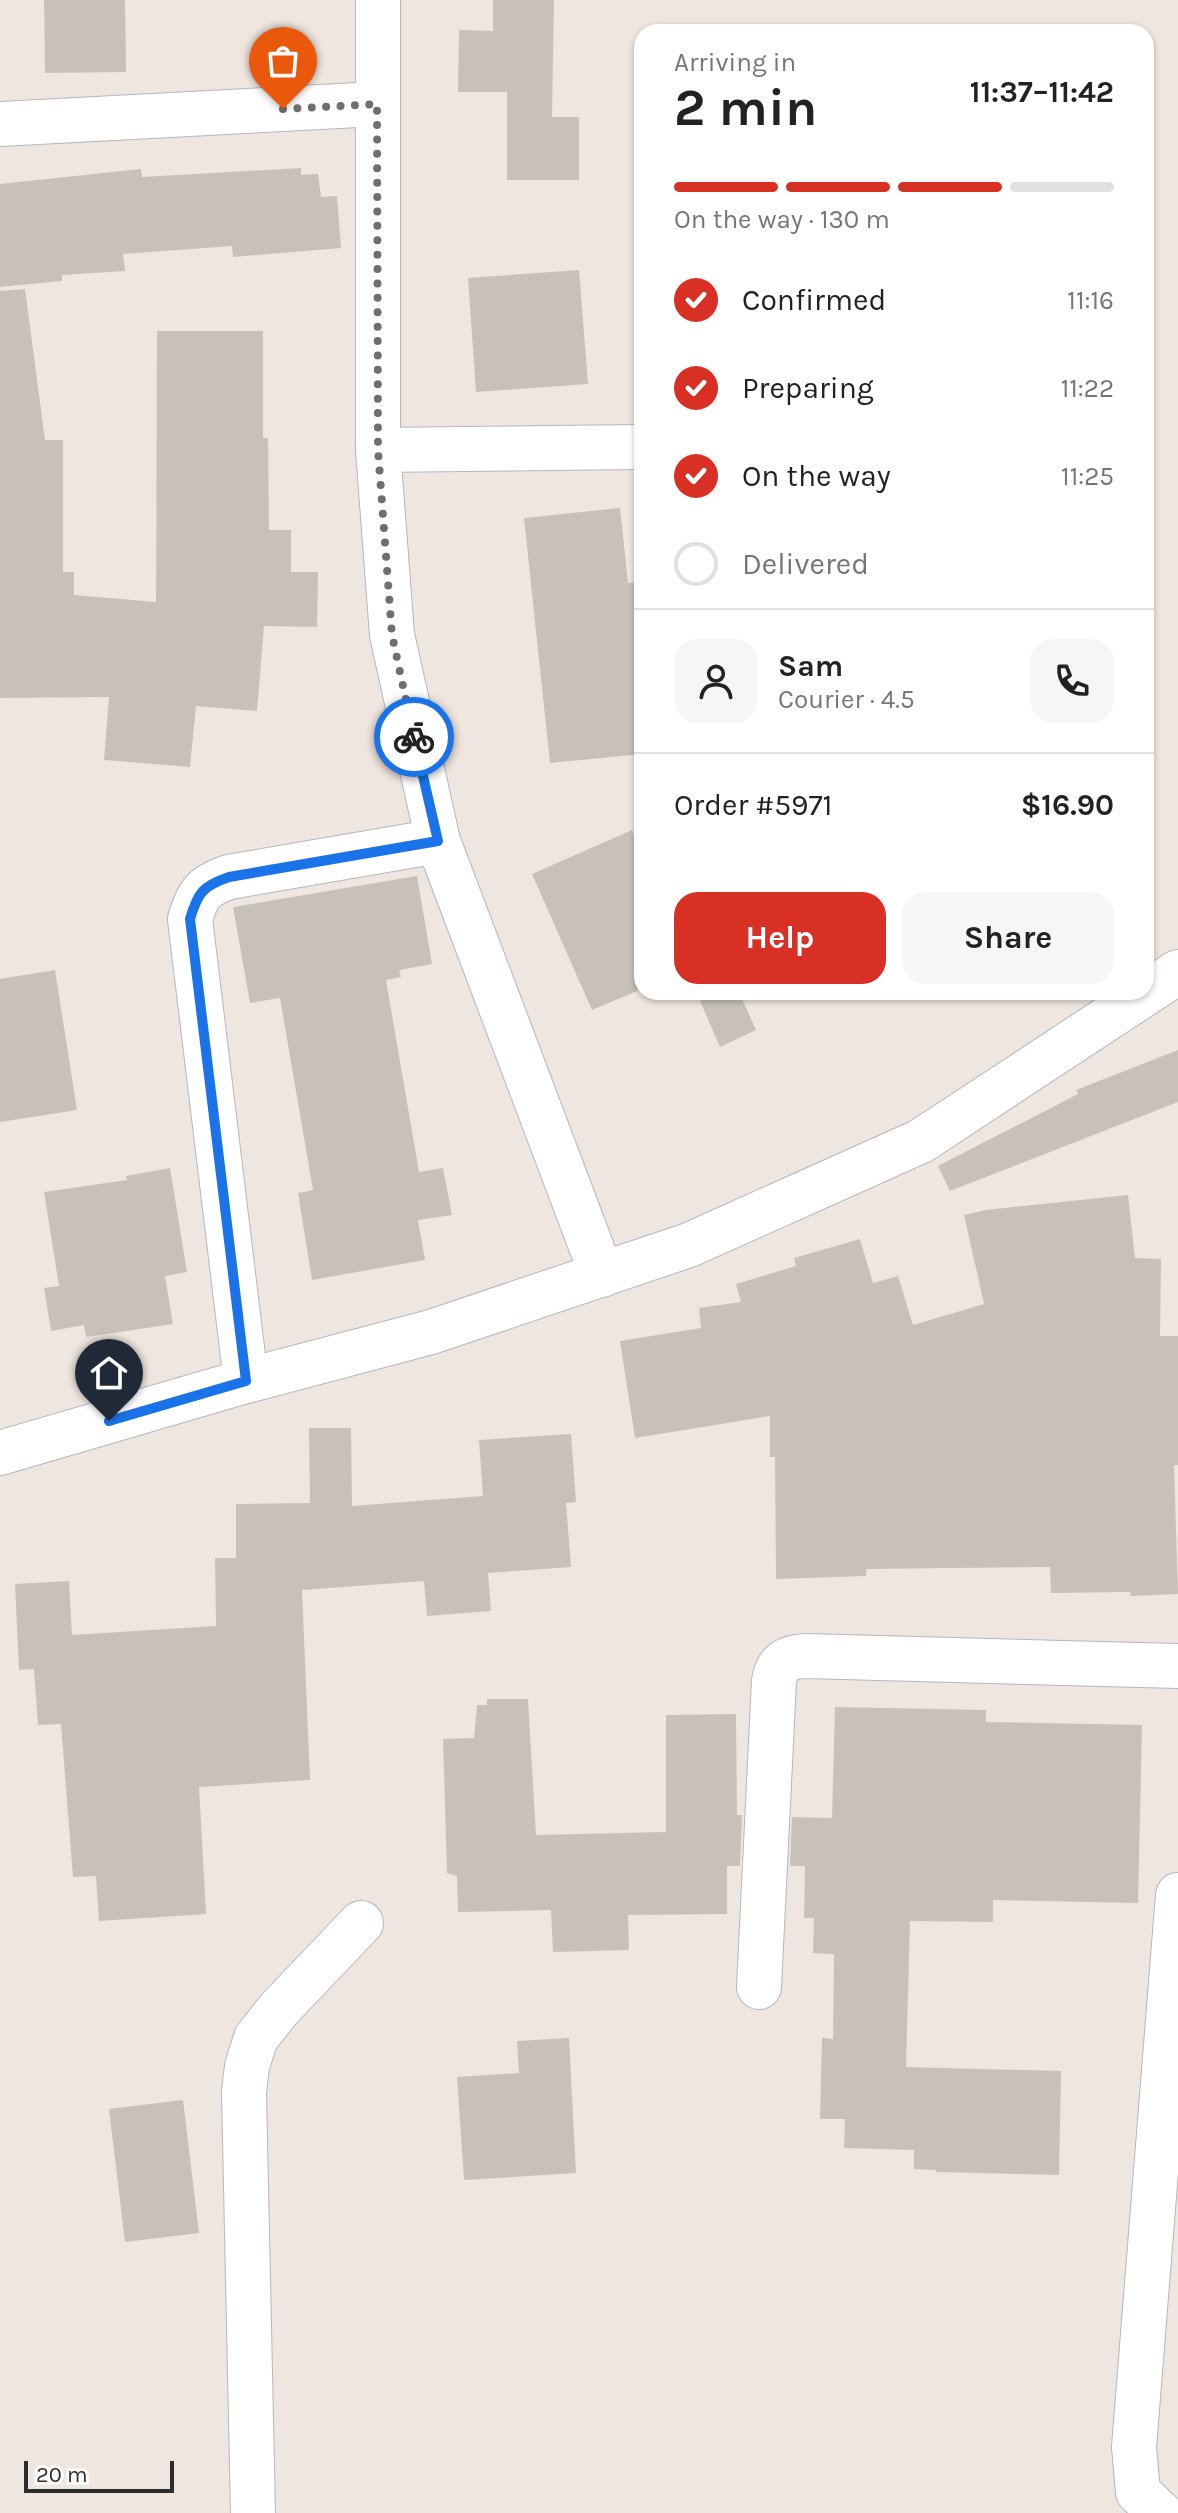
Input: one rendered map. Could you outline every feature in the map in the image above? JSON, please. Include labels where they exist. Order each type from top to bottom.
[{"type":"street","points":[[378,0],[378,450],[392,635],[438,841],[602,1275]]},
{"type":"street","points":[[0,124],[377,104]]},
{"type":"street","points":[[378,450],[634,447]]},
{"type":"street","points":[[246,1381],[190,919],[195,901],[207,885],[229,877],[438,841]]},
{"type":"street","points":[[1154,988],[1178,972]]},
{"type":"street","points":[[0,1453],[246,1381],[431,1332],[689,1245],[921,1141],[1135,1000]]},
{"type":"street","points":[[759,1987],[774,1681],[776,1670],[783,1661],[805,1656],[1178,1666]]},
{"type":"street","points":[[1160,2513],[1138,2492],[1134,2447],[1178,1895]]},
{"type":"street","points":[[253,2513],[244,2092],[247,2066],[256,2038],[279,2009],[361,1923]]},
{"type":"building","points":[[44,0],[125,0],[126,72],[45,73]]},
{"type":"building","points":[[493,0],[554,0],[552,117],[579,117],[579,180],[507,180],[507,92],[458,92],[459,30],[493,31]]},
{"type":"building","points":[[301,168],[301,175],[318,174],[321,197],[337,196],[341,248],[233,257],[232,246],[123,254],[125,271],[62,275],[62,281],[0,287],[0,184],[141,169],[142,177]]},
{"type":"building","points":[[579,270],[588,384],[476,392],[468,278]]},
{"type":"building","points":[[25,289],[45,440],[63,440],[63,572],[74,572],[74,595],[156,602],[157,331],[263,331],[263,438],[268,438],[269,530],[291,530],[291,572],[318,572],[317,627],[264,626],[257,711],[196,706],[190,767],[104,760],[109,697],[0,698],[0,291]]},
{"type":"building","points":[[620,508],[628,583],[634,583],[634,755],[550,763],[524,518]]},
{"type":"building","points":[[632,830],[634,992],[592,1010],[532,874]]},
{"type":"building","points":[[417,876],[432,964],[399,970],[401,977],[386,980],[419,1172],[443,1168],[452,1215],[418,1220],[425,1260],[312,1280],[298,1193],[313,1190],[280,998],[250,1003],[233,907]]},
{"type":"building","points":[[55,970],[77,1110],[0,1122],[0,979]]},
{"type":"building","points":[[743,1000],[756,1030],[720,1047],[700,1001]]},
{"type":"building","points":[[1178,1050],[1178,1102],[950,1191],[938,1166],[1078,1094],[1076,1090]]},
{"type":"building","points":[[170,1168],[187,1272],[165,1276],[173,1324],[86,1337],[84,1325],[51,1331],[44,1288],[59,1286],[44,1192],[127,1180],[126,1176]]},
{"type":"building","points":[[1128,1195],[1135,1258],[1161,1259],[1160,1336],[1178,1336],[1178,1465],[1174,1465],[1178,1594],[1051,1593],[1050,1567],[866,1569],[866,1576],[776,1579],[775,1457],[770,1457],[770,1416],[635,1438],[620,1341],[701,1328],[699,1308],[741,1302],[736,1284],[796,1266],[794,1258],[860,1239],[873,1283],[898,1276],[913,1325],[984,1304],[964,1215]]},
{"type":"building","points":[[309,1428],[351,1428],[352,1506],[483,1496],[479,1440],[571,1434],[576,1502],[566,1503],[571,1567],[488,1573],[491,1611],[427,1616],[424,1581],[302,1590],[310,1780],[199,1787],[206,1914],[99,1921],[96,1876],[73,1877],[61,1724],[38,1725],[34,1669],[19,1670],[15,1584],[69,1581],[72,1635],[216,1626],[215,1558],[236,1558],[236,1504],[310,1503]]},
{"type":"building","points":[[487,1699],[528,1699],[536,1835],[666,1832],[666,1715],[736,1714],[737,1815],[742,1815],[740,1866],[727,1866],[727,1914],[628,1915],[629,1950],[553,1952],[551,1910],[458,1912],[457,1876],[447,1873],[443,1739],[474,1738],[477,1705],[487,1705]]},
{"type":"building","points":[[835,1707],[986,1710],[986,1722],[1142,1725],[1138,1903],[993,1900],[993,1922],[910,1921],[906,2067],[1061,2071],[1059,2175],[914,2169],[914,2150],[844,2148],[845,2119],[820,2119],[822,2038],[833,2039],[834,1954],[813,1953],[814,1918],[804,1918],[805,1866],[790,1866],[792,1817],[832,1818]]},
{"type":"building","points":[[569,2038],[576,2173],[464,2180],[457,2077],[519,2073],[517,2041]]},
{"type":"building","points":[[183,2100],[199,2233],[125,2242],[109,2109]]},
{"type":"way so far","points":[[283,109],[377,104],[378,450],[392,635],[414,737]]},
{"type":"route","points":[[109,1421],[246,1381],[190,919],[195,901],[207,885],[229,877],[438,841],[414,737]]}]
